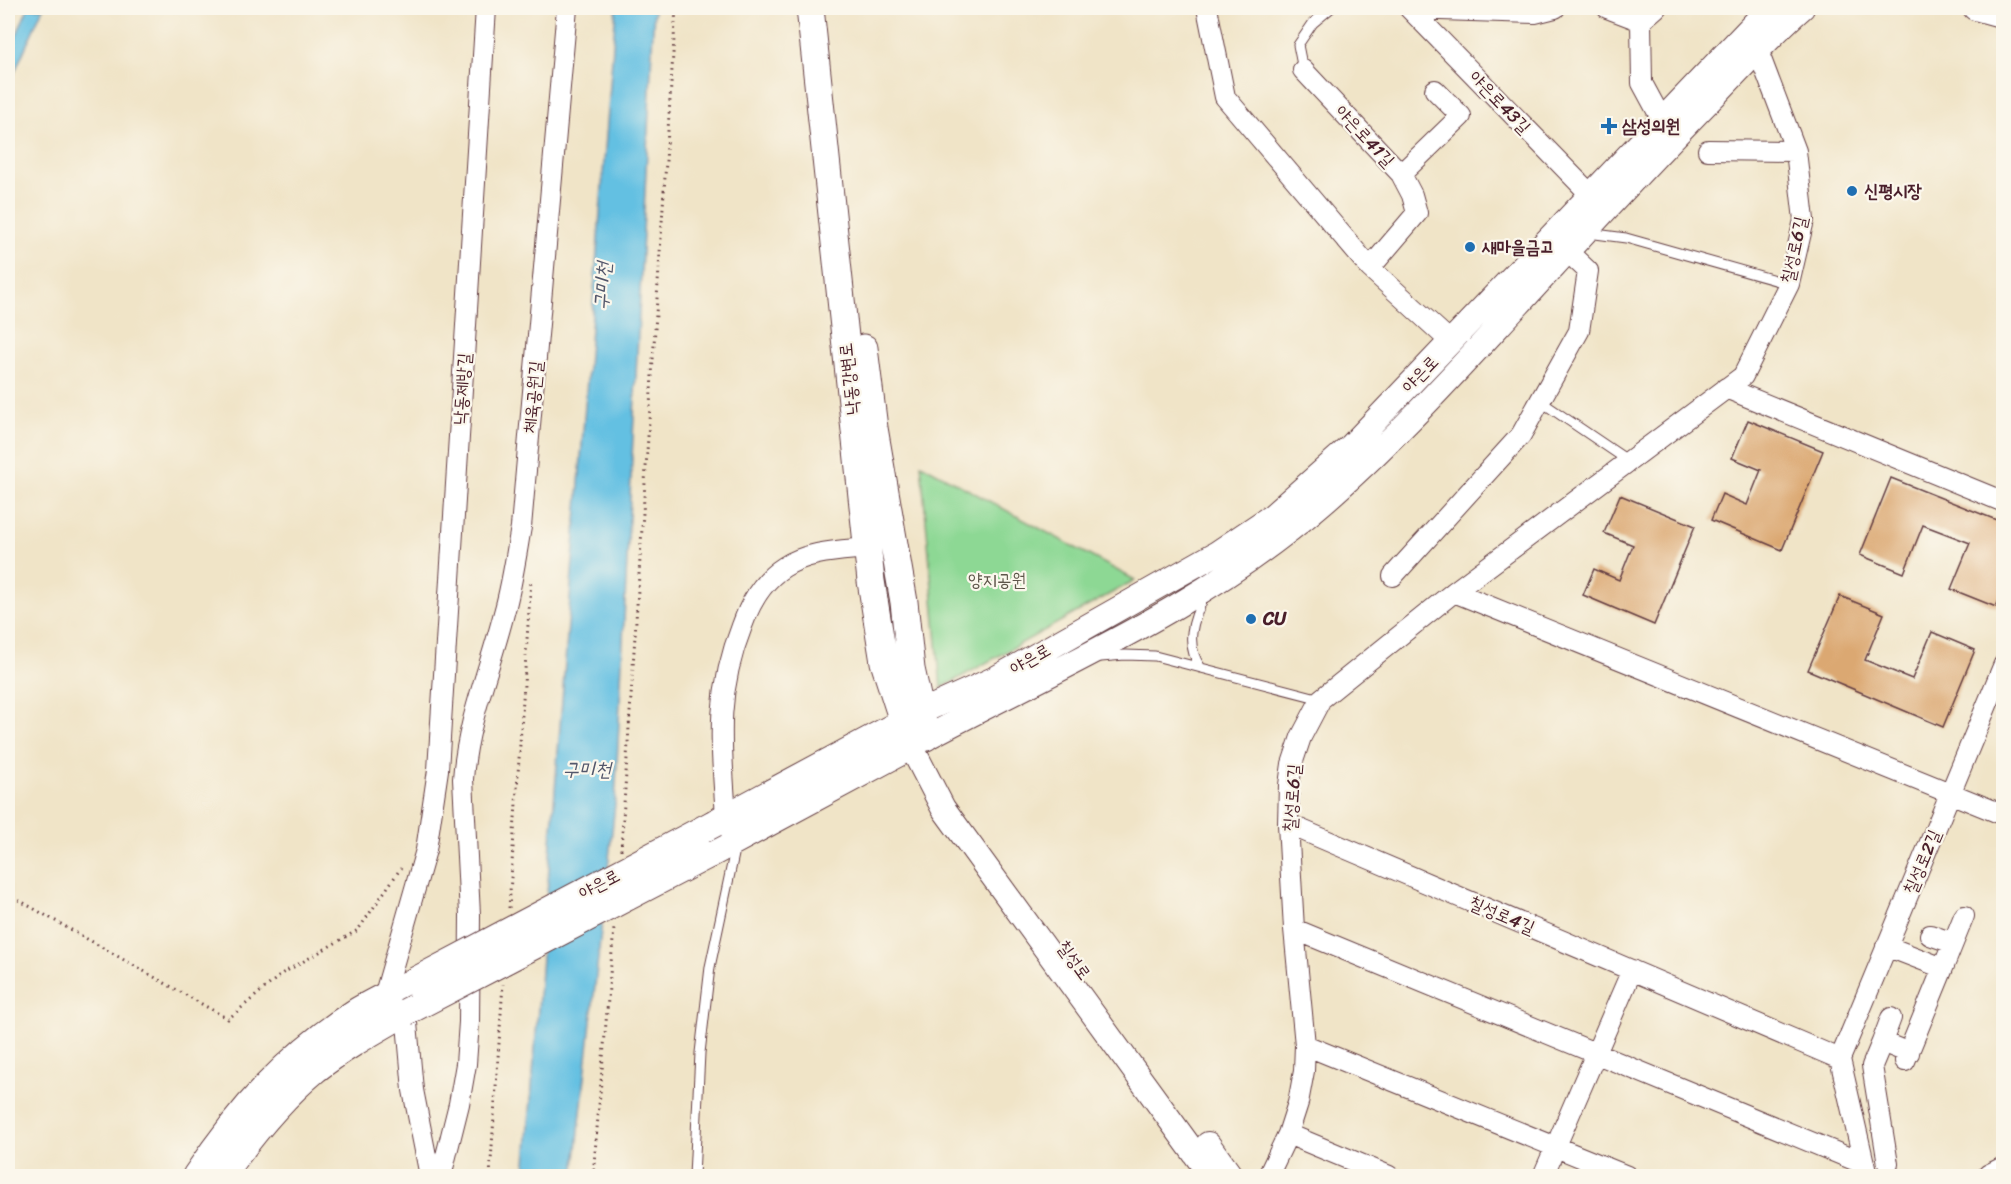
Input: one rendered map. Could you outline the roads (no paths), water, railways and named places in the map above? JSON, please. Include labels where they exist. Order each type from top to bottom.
[{"type":"main road","name":"낙동강변로","points":[[810,8],[868,548],[884,662],[920,732]]},
{"type":"main road","name":"낙동강변로","points":[[826,8],[874,428],[904,602],[920,732]]},
{"type":"main road","name":"야은로","points":[[222,1176],[244,1144],[276,1106],[316,1069],[352,1044],[395,1004],[413,982],[920,732]]},
{"type":"main road","name":"야은로","points":[[196,1176],[220,1140],[268,1082],[309,1045],[357,1011],[395,1004],[708,855],[726,826]]},
{"type":"street","name":"낙동제방길","points":[[395,1004],[426,850],[438,770],[486,8]]},
{"type":"street","name":"체육공원길","points":[[441,1176],[464,1074],[468,1022],[470,915],[463,779],[465,758],[471,724],[505,612],[521,527],[567,8]]},
{"type":"street","points":[[1207,8],[1225,97],[1370,268],[1451,342]]},
{"type":"street","name":"야은로43길","points":[[1409,8],[1536,13],[1555,8]]},
{"type":"street","name":"야은로43길","points":[[1409,8],[1591,195]]},
{"type":"street","points":[[1607,8],[1641,21]]},
{"type":"street","points":[[1641,21],[1656,8]]},
{"type":"street","name":"야은로","points":[[920,732],[996,678],[1217,553],[1272,516],[1351,446],[1769,8]]},
{"type":"street","points":[[1975,8],[2004,16]]},
{"type":"street","points":[[1986,8],[2004,16]]},
{"type":"street","name":"야은로","points":[[920,732],[1080,659],[1210,585],[1262,551],[1319,506],[1376,454],[1472,355],[1583,233],[1758,51],[1801,11]]},
{"type":"street","points":[[1641,21],[1642,83],[1662,120]]},
{"type":"street","name":"칠성로6길","points":[[1268,1176],[1288,1134],[1298,1103],[1304,1071],[1305,1045],[1294,929],[1288,824],[1289,785],[1300,737],[1321,699],[1454,592],[1743,376],[1789,284],[1804,220],[1796,151],[1758,51]]},
{"type":"street","name":"야은로41길","points":[[1303,70],[1401,174],[1412,195],[1417,213],[1370,268]]},
{"type":"street","points":[[1401,174],[1461,116],[1434,90]]},
{"type":"street","points":[[1708,150],[1796,151]]},
{"type":"street","points":[[1393,576],[1521,435],[1579,331],[1588,271],[1567,251]]},
{"type":"street","points":[[1726,388],[2004,502]]},
{"type":"street","points":[[726,826],[721,733],[723,693],[727,669],[749,606],[761,588],[784,567],[800,559],[823,552],[868,548]]},
{"type":"street","points":[[1454,592],[2004,815]]},
{"type":"street","name":"칠성로2길","points":[[1840,1059],[2004,664]]},
{"type":"street","name":"칠성로","points":[[920,732],[943,808],[1211,1176]]},
{"type":"street","name":"칠성로","points":[[920,732],[949,788],[1231,1176]]},
{"type":"street","points":[[438,770],[463,779]]},
{"type":"street","name":"칠성로4길","points":[[1288,824],[1632,970]]},
{"type":"street","points":[[1882,1042],[1907,1057],[1964,916]]},
{"type":"street","points":[[1294,929],[1596,1054],[1866,1170]]},
{"type":"street","points":[[1929,935],[1953,943]]},
{"type":"street","points":[[1886,946],[1943,968]]},
{"type":"street","points":[[1543,1176],[1632,970],[1840,1059],[1866,1170]]},
{"type":"street","points":[[395,1004],[430,1176]]},
{"type":"street","points":[[1888,1164],[1872,1066],[1891,1018]]},
{"type":"street","points":[[1305,1045],[1627,1176]]},
{"type":"street","points":[[1288,1134],[1389,1176]]},
{"type":"street","points":[[1990,1176],[2004,1169]]},
{"type":"lane","name":"야은로41길","points":[[1303,70],[1298,45],[1313,23],[1331,8]]},
{"type":"lane","points":[[1583,233],[1626,238],[1789,284]]},
{"type":"lane","points":[[1540,400],[1630,462]]},
{"type":"lane","points":[[1201,668],[1194,658],[1191,642],[1193,621],[1210,585]]},
{"type":"lane","points":[[1080,659],[1125,655],[1155,656],[1321,699]]},
{"type":"lane","points":[[694,1176],[700,1053],[726,826]]},
{"type":"water","points":[[28,8],[43,8],[8,87],[8,55]]},
{"type":"water","name":"구미천","points":[[616,8],[654,8],[615,804],[574,1176],[525,1176]]},
{"type":"place","name":"삼성의원","points":[[1609,126]]},
{"type":"place","name":"신평시장","points":[[1852,191]]},
{"type":"place","name":"새마을금고","points":[[1470,247]]},
{"type":"place","name":"CU","points":[[1251,619]]},
{"type":"park label","name":"양지공원","points":[[997,580]]}]
